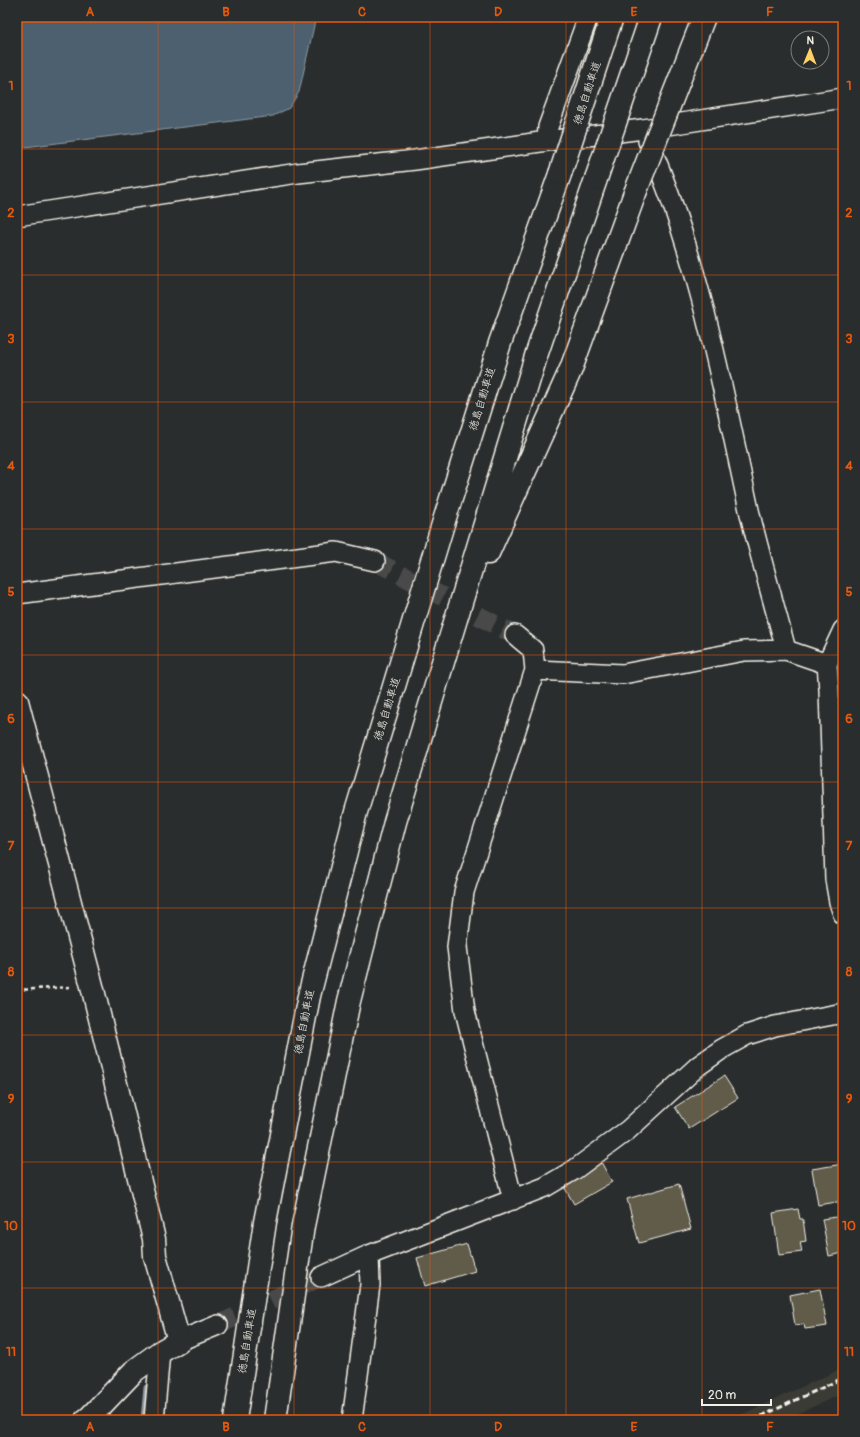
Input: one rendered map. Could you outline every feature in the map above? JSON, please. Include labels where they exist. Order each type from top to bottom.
[{"type":"main road","name":"徳島自動車道","points":[[235,1420],[265,1222],[309,996],[356,812],[443,524],[500,343],[560,174],[612,17]]},
{"type":"main road","points":[[275,1420],[303,1226],[349,1001],[395,822],[538,354],[651,17]]},
{"type":"main road","points":[[449,642],[571,369],[635,193],[704,17]]},
{"type":"main road","points":[[17,701],[92,986],[154,1239],[155,1256],[179,1340],[134,1371],[86,1420]]},
{"type":"street","points":[[547,141],[548,128],[588,17]]},
{"type":"street","points":[[17,216],[290,174],[415,160],[643,129],[843,98]]},
{"type":"street","points":[[643,129],[666,183],[688,248],[718,367],[750,512],[786,650]]},
{"type":"street","points":[[17,594],[336,552],[375,561]]},
{"type":"street","points":[[843,630],[827,664],[830,698],[835,879],[839,902],[843,914]]},
{"type":"street","points":[[513,1200],[465,1011],[457,947],[464,892],[535,670],[533,650],[515,635]]},
{"type":"street","points":[[535,670],[623,674],[744,651],[786,650],[827,664]]},
{"type":"street","points":[[321,1277],[369,1255],[545,1187],[574,1170],[628,1130],[698,1066],[722,1049],[747,1035],[775,1026],[843,1013]]},
{"type":"street","points":[[352,1420],[370,1285],[369,1255]]},
{"type":"street","points":[[179,1340],[218,1325]]},
{"type":"street","points":[[154,1420],[160,1352]]},
{"type":"path","points":[[17,990],[92,986]]},
{"type":"shaded area","points":[[843,1368],[843,1393],[784,1420],[730,1420]]},
{"type":"water","points":[[17,17],[316,17],[299,92],[289,108],[273,116],[17,148]]},
{"type":"building","points":[[724,1076],[738,1098],[689,1129],[675,1107]]},
{"type":"building","points":[[601,1162],[612,1182],[574,1204],[562,1183]]},
{"type":"building","points":[[843,1164],[843,1201],[818,1205],[812,1169]]},
{"type":"building","points":[[679,1184],[691,1229],[639,1243],[627,1199]]},
{"type":"building","points":[[798,1209],[800,1219],[803,1219],[806,1241],[800,1242],[802,1252],[779,1255],[773,1213]]},
{"type":"building","points":[[843,1216],[843,1253],[829,1256],[822,1219]]},
{"type":"building","points":[[467,1244],[475,1271],[425,1286],[417,1258]]},
{"type":"building","points":[[820,1289],[827,1326],[805,1329],[804,1324],[795,1325],[790,1295]]},
{"type":"waterway","points":[[144,1420],[147,1388]]},
{"type":"tunnel","points":[[375,561],[515,635]]},
{"type":"tunnel","points":[[218,1325],[321,1277]]},
{"type":"railway","points":[[753,1420],[843,1378]]}]
